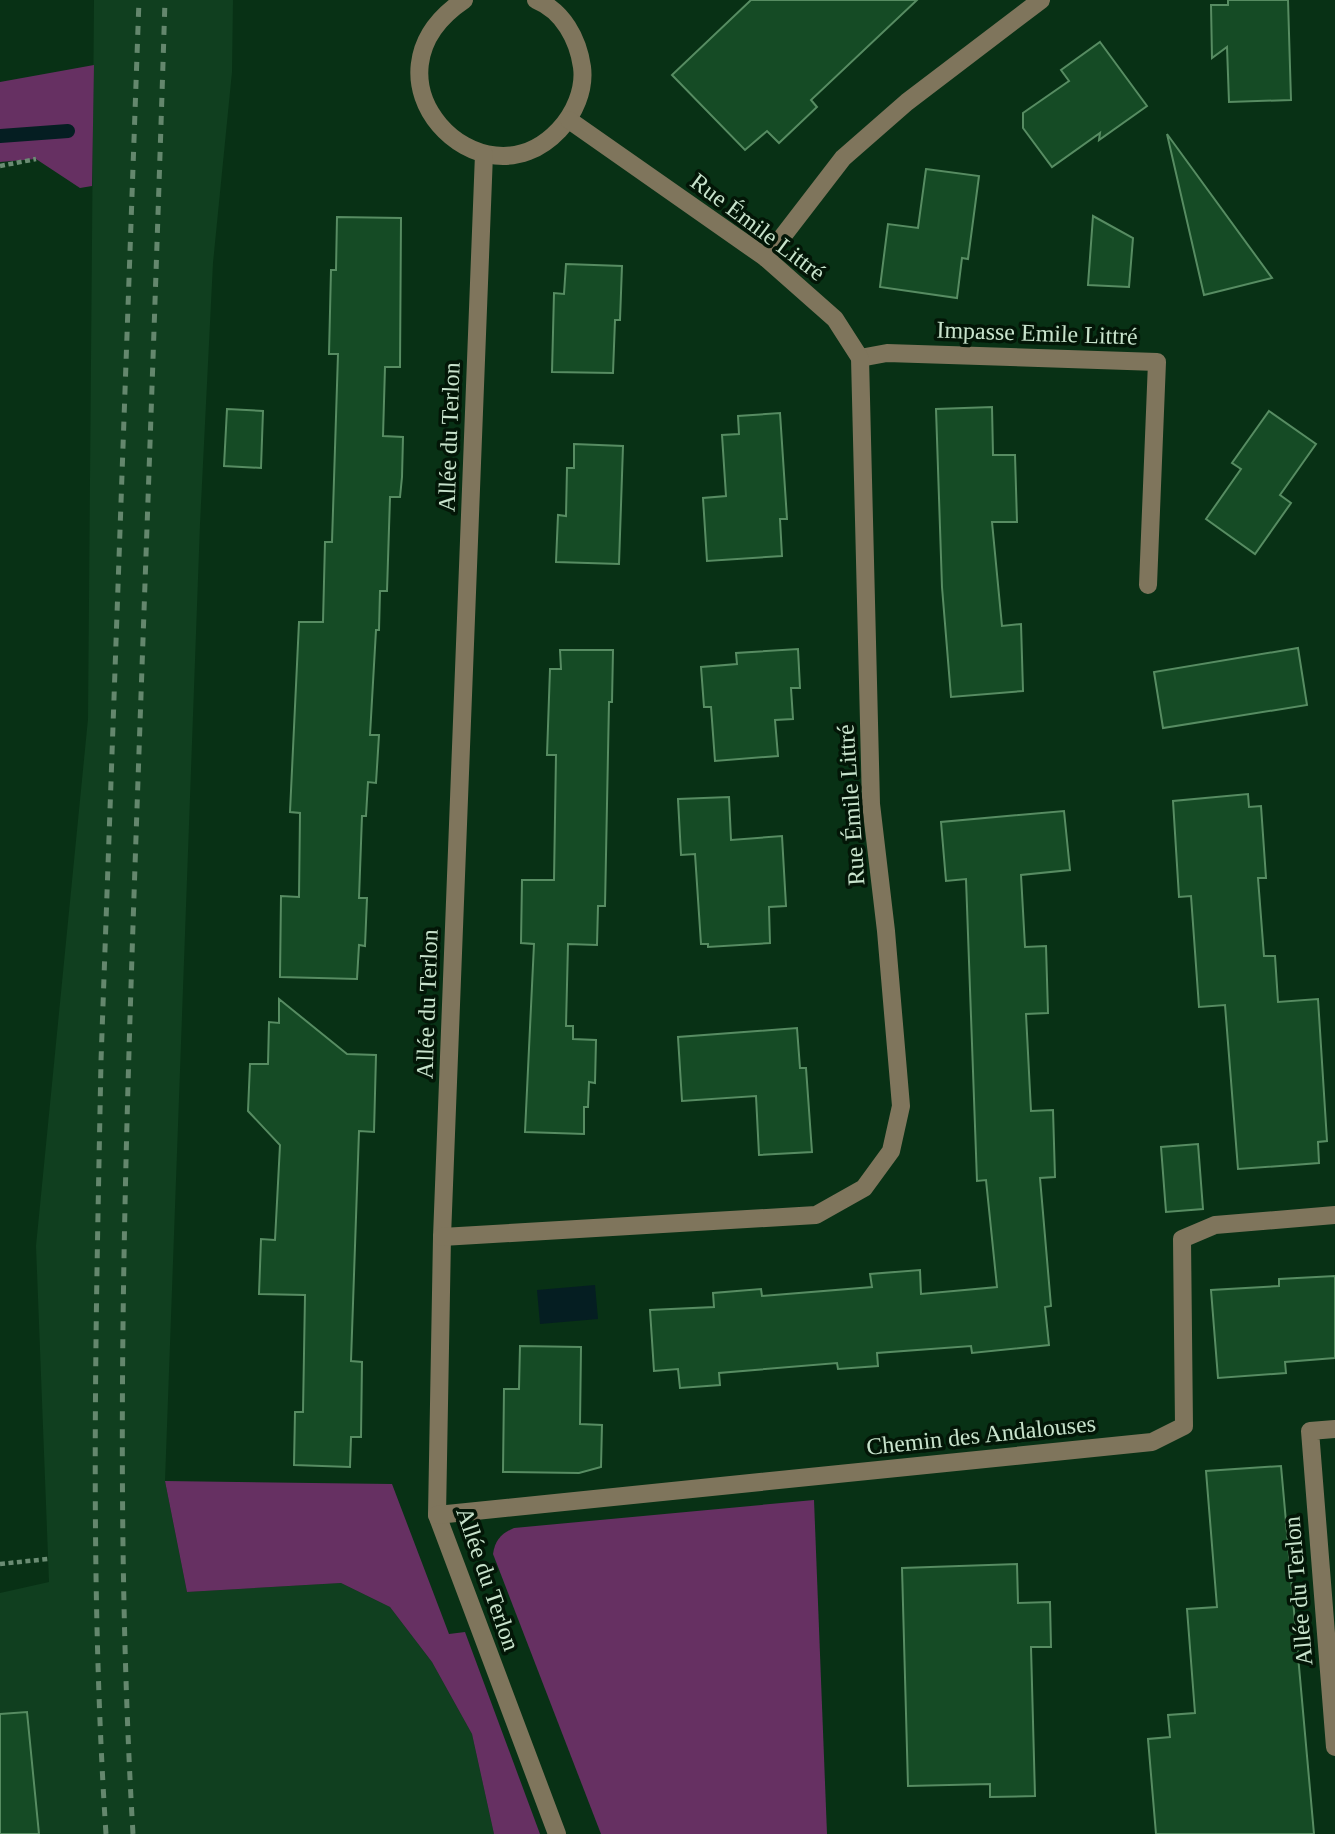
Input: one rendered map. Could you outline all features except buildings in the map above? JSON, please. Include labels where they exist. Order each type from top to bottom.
[{"type":"street","points":[[464,0],[444,13],[429,34],[420,58],[420,83],[426,108],[441,129],[461,145],[484,154],[509,155],[532,149],[552,138],[569,120],[580,96],[582,70],[577,44],[565,21],[536,0]]},
{"type":"street","points":[[766,258],[843,158],[907,102],[1041,0]]},
{"type":"street","name":"Rue Émile Littré","points":[[442,1237],[816,1215],[864,1188],[891,1151],[901,1106],[886,931],[871,804],[860,358],[835,319],[766,258],[569,120]]},
{"type":"street","name":"Allée du Terlon","points":[[484,154],[442,1237],[437,1515],[557,1834]]},
{"type":"street","name":"Impasse Emile Littré","points":[[860,358],[887,352],[1157,362],[1148,585]]},
{"type":"street","name":"Chemin des Andalouses","points":[[437,1515],[1152,1442],[1184,1426],[1182,1239],[1215,1225],[1335,1215]]},
{"type":"street","name":"Allée du Terlon","points":[[1335,1429],[1310,1431],[1335,1747]]},
{"type":"path","points":[[0,166],[36,159]]},
{"type":"path","points":[[0,1564],[48,1559]]},
{"type":"shaded area","points":[[94,0],[233,0],[232,72],[213,263],[200,524],[165,1481],[187,1592],[341,1583],[390,1607],[432,1662],[472,1734],[494,1834],[0,1834],[0,1593],[49,1582],[36,1246],[88,719]]},
{"type":"shaded area","points":[[94,65],[92,186],[80,188],[36,159],[0,162],[0,82]]},
{"type":"shaded area","points":[[165,1481],[392,1484],[449,1634],[465,1632],[540,1834],[494,1834],[472,1734],[432,1662],[390,1607],[341,1583],[187,1592]]},
{"type":"shaded area","points":[[814,1500],[827,1834],[601,1834],[493,1554],[497,1541],[514,1528]]},
{"type":"water","points":[[595,1285],[598,1319],[540,1324],[537,1290]]},
{"type":"waterway","points":[[0,136],[68,131]]},
{"type":"railway","points":[[106,1834],[97,1641],[97,1254],[101,1061],[139,0]]},
{"type":"railway","points":[[133,1834],[127,1713],[122,1471],[125,1229],[165,0]]}]
